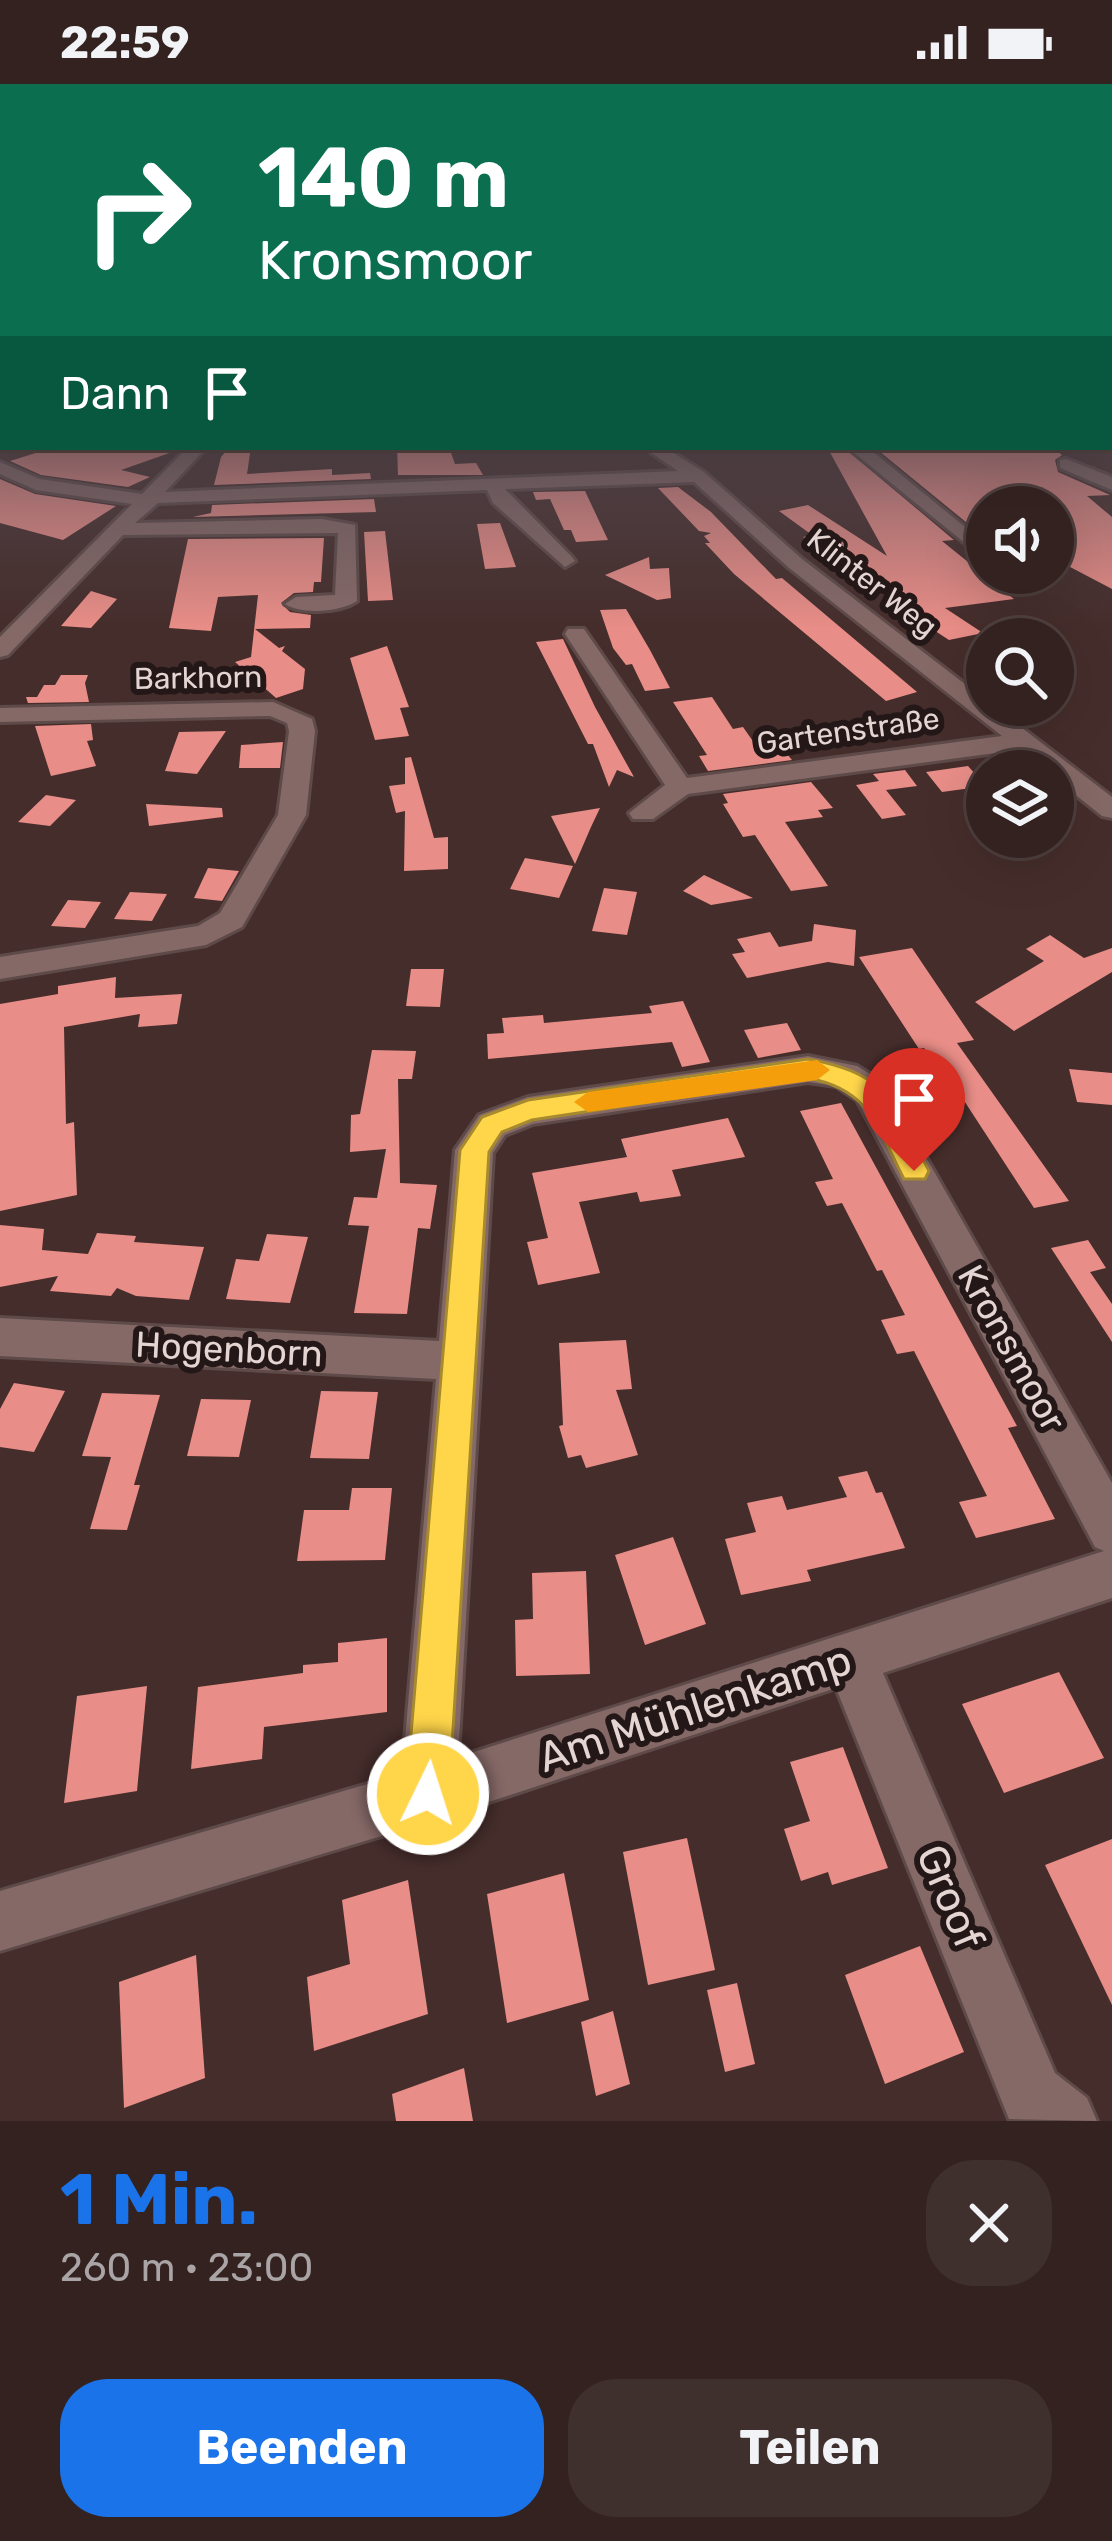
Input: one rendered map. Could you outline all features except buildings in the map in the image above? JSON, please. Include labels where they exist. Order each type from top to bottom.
[{"type":"street","points":[[0,650],[195,450]]},
{"type":"street","name":"Klinter Weg","points":[[657,450],[698,476],[795,562],[1112,811]]},
{"type":"street","points":[[860,450],[966,538]]},
{"type":"street","points":[[1066,464],[1112,484]]},
{"type":"street","points":[[0,467],[36,484],[89,496],[151,499],[698,476]]},
{"type":"street","points":[[0,498],[36,484]]},
{"type":"street","points":[[495,486],[500,499],[565,561]]},
{"type":"street","points":[[120,529],[348,529],[346,601],[296,604]]},
{"type":"street","points":[[576,634],[680,787]]},
{"type":"street","name":"Barkhorn","points":[[0,715],[273,709],[299,719],[302,731],[292,814],[231,920],[206,935],[0,968]]},
{"type":"street","name":"Gartenstraße","points":[[643,813],[680,787],[1025,740]]},
{"type":"street","name":"Kronsmoor","points":[[428,1794],[475,1150],[492,1125],[528,1111],[808,1069],[845,1075],[871,1091],[1112,1530]]},
{"type":"street","name":"Hogenborn","points":[[0,1337],[458,1360]]},
{"type":"street","name":"Am Mühlenkamp","points":[[0,1921],[428,1794],[1112,1574]]},
{"type":"street","name":"Groof","points":[[851,1660],[1032,2096],[1064,2121]]},
{"type":"slow traffic","points":[[588,1102],[817,1070]]},
{"type":"route","points":[[428,1794],[475,1150],[492,1125],[528,1111],[808,1069],[845,1075],[871,1091],[914,1171]]}]
